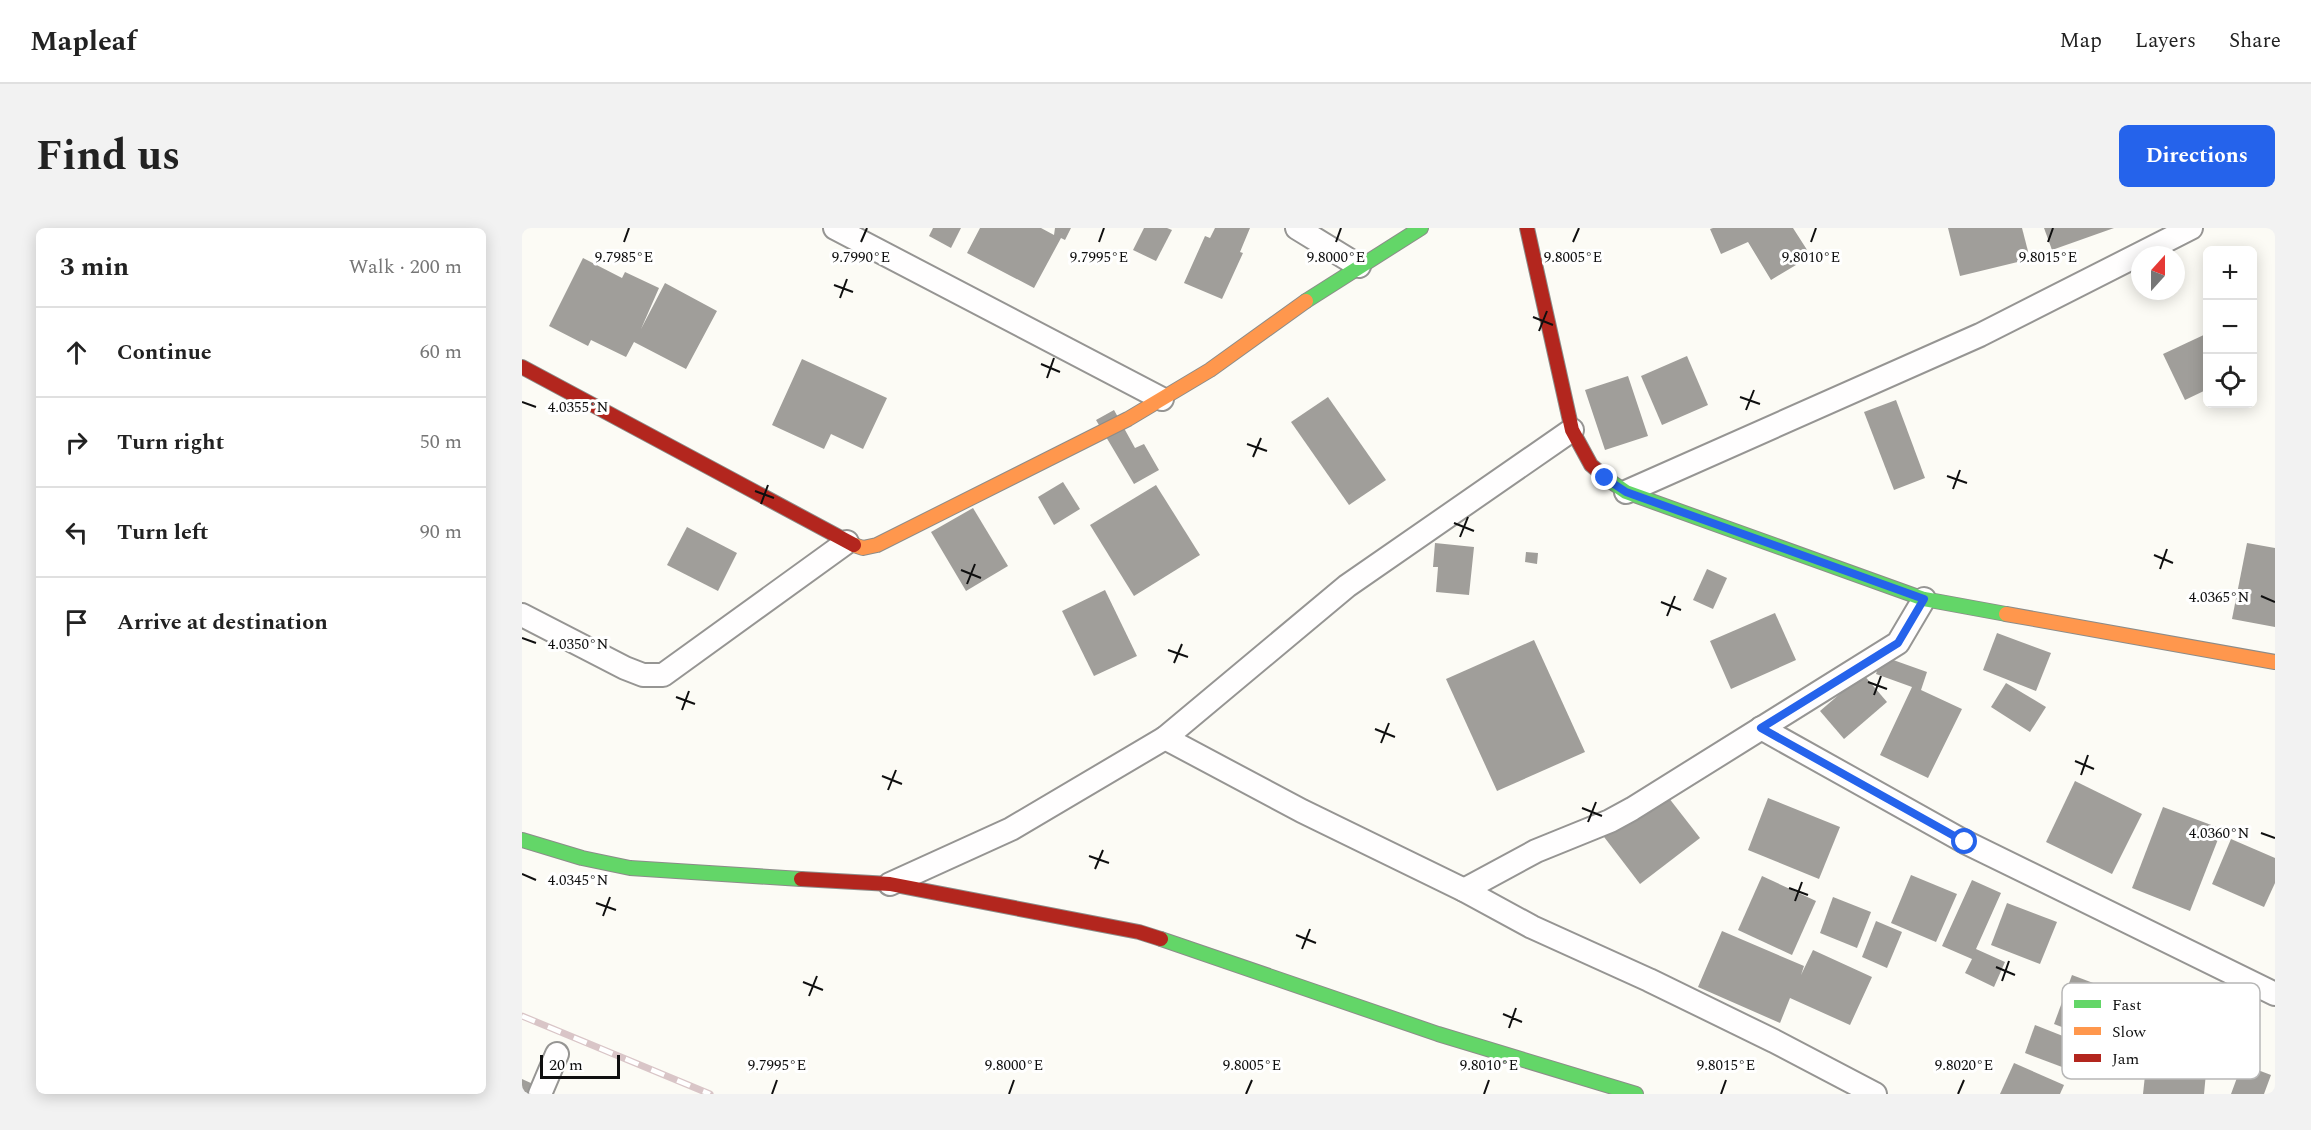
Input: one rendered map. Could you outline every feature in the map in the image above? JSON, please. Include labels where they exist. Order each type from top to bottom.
[{"type":"street","points":[[835,228],[1162,399]]},
{"type":"street","points":[[1297,228],[1359,266]]},
{"type":"street","points":[[522,367],[847,542],[863,548],[877,545],[1118,424],[1162,399],[1210,370],[1359,266],[1421,228]]},
{"type":"street","points":[[1527,228],[1572,430],[1591,465],[1626,492],[1924,599],[2275,662]]},
{"type":"street","points":[[1626,492],[1980,335],[2191,228]]},
{"type":"street","points":[[890,884],[1011,829],[1165,738],[1347,586],[1572,430]]},
{"type":"street","points":[[522,615],[625,668],[643,675],[663,675],[847,542]]},
{"type":"street","points":[[1464,890],[1536,851],[1610,821],[1898,643],[1924,599]]},
{"type":"street","points":[[1761,728],[1965,842],[2253,983]]},
{"type":"street","points":[[1165,738],[1302,811],[1464,890],[1532,927],[1649,980],[1774,1041],[1875,1094]]},
{"type":"street","points":[[522,840],[582,858],[630,868],[890,884],[1139,932],[1438,1034],[1636,1094]]},
{"type":"street","points":[[2260,987],[2275,994]]},
{"type":"street","points":[[540,1094],[557,1054]]},
{"type":"building","points":[[933,228],[961,228],[951,248],[929,236]]},
{"type":"building","points":[[980,228],[1041,228],[1054,235],[1055,228],[1071,228],[1065,240],[1061,238],[1034,288],[967,253]]},
{"type":"building","points":[[1144,228],[1172,230],[1156,261],[1133,250]]},
{"type":"building","points":[[1215,228],[1250,228],[1240,252],[1243,253],[1222,299],[1184,283],[1205,236],[1210,238]]},
{"type":"building","points":[[1793,228],[1811,256],[1771,280],[1748,242],[1721,254],[1710,229]]},
{"type":"building","points":[[1948,228],[2022,228],[2030,259],[1960,276]]},
{"type":"building","points":[[2044,228],[2114,228],[2052,250]]},
{"type":"building","points":[[583,258],[622,278],[625,272],[659,288],[641,329],[665,283],[717,311],[686,369],[634,342],[626,357],[591,340],[588,346],[549,326]]},
{"type":"building","points":[[2203,335],[2203,391],[2185,400],[2163,354]]},
{"type":"building","points":[[1687,356],[1708,405],[1662,425],[1641,376]]},
{"type":"building","points":[[802,359],[887,398],[863,449],[831,434],[824,449],[772,425]]},
{"type":"building","points":[[1628,376],[1648,436],[1605,450],[1585,390]]},
{"type":"building","points":[[1328,397],[1386,480],[1349,505],[1291,422]]},
{"type":"building","points":[[1896,400],[1925,478],[1894,490],[1864,412]]},
{"type":"building","points":[[1114,410],[1135,448],[1144,444],[1159,470],[1134,484],[1096,420]]},
{"type":"building","points":[[1063,482],[1080,509],[1054,525],[1038,497]]},
{"type":"building","points":[[1156,485],[1200,555],[1134,596],[1090,525]]},
{"type":"building","points":[[973,508],[1008,566],[966,591],[931,532]]},
{"type":"building","points":[[687,527],[737,553],[718,591],[667,565]]},
{"type":"building","points":[[1435,543],[1474,547],[1469,595],[1436,592],[1438,567],[1433,567]]},
{"type":"building","points":[[2247,543],[2275,548],[2275,627],[2232,619]]},
{"type":"building","points":[[1526,552],[1538,553],[1537,564],[1525,562]]},
{"type":"building","points":[[1707,569],[1727,578],[1713,609],[1693,600]]},
{"type":"building","points":[[1105,590],[1137,656],[1094,676],[1062,611]]},
{"type":"building","points":[[1775,613],[1796,660],[1731,689],[1710,641]]},
{"type":"building","points":[[1997,633],[2051,653],[2036,691],[1983,670]]},
{"type":"building","points":[[1534,640],[1585,752],[1497,791],[1446,679]]},
{"type":"building","points":[[1882,656],[1927,672],[1921,690],[1962,709],[1928,778],[1880,755],[1912,687],[1876,674]]},
{"type":"building","points":[[1863,674],[1887,702],[1844,739],[1820,711]]},
{"type":"building","points":[[2006,683],[2046,707],[2030,732],[1991,707]]},
{"type":"building","points":[[2075,781],[2142,814],[2112,874],[2046,842]]},
{"type":"building","points":[[1658,784],[1700,838],[1640,884],[1598,829]]},
{"type":"building","points":[[1768,798],[1840,827],[1819,879],[1748,850]]},
{"type":"building","points":[[2163,807],[2222,829],[2190,911],[2132,888]]},
{"type":"building","points":[[2231,839],[2275,858],[2275,883],[2264,907],[2212,884]]},
{"type":"building","points":[[1911,875],[1957,894],[1936,942],[1891,923]]},
{"type":"building","points":[[1762,876],[1816,901],[1792,955],[1738,930]]},
{"type":"building","points":[[1972,880],[2001,893],[1976,949],[2005,962],[1994,987],[1965,973],[1972,959],[1942,946]]},
{"type":"building","points":[[1833,897],[1871,912],[1857,948],[1820,933]]},
{"type":"building","points":[[2007,903],[2057,922],[2040,964],[1991,945]]},
{"type":"building","points":[[1876,921],[1902,932],[1887,968],[1862,957]]},
{"type":"building","points":[[1722,931],[1804,966],[1801,975],[1813,950],[1872,977],[1850,1025],[1790,998],[1780,1023],[1698,987]]},
{"type":"building","points":[[2072,975],[2093,983],[2069,983]]},
{"type":"building","points":[[2062,1002],[2062,1027],[2054,1024]]},
{"type":"building","points":[[2035,1025],[2062,1036],[2062,1067],[2025,1053]]},
{"type":"building","points":[[2014,1063],[2064,1085],[2060,1094],[2000,1094]]},
{"type":"building","points":[[2260,1071],[2271,1075],[2264,1094],[2231,1094],[2237,1079],[2260,1079]]},
{"type":"building","points":[[522,1079],[533,1084],[529,1094],[522,1094]]},
{"type":"building","points":[[2145,1079],[2205,1079],[2204,1094],[2143,1094]]},
{"type":"railway","points":[[522,1016],[710,1094]]},
{"type":"traffic: fast","points":[[1306,301],[1421,228]]},
{"type":"traffic: fast","points":[[1610,481],[1626,492],[1924,599],[2006,614]]},
{"type":"traffic: fast","points":[[522,840],[582,858],[630,868],[801,879]]},
{"type":"traffic: fast","points":[[1161,939],[1438,1034],[1636,1094]]},
{"type":"traffic: slow","points":[[854,545],[863,548],[877,545],[1128,419],[1210,370],[1306,301]]},
{"type":"traffic: slow","points":[[2006,614],[2275,662]]},
{"type":"traffic: jam","points":[[1527,228],[1572,430],[1591,465],[1610,481]]},
{"type":"traffic: jam","points":[[522,367],[854,545]]},
{"type":"traffic: jam","points":[[801,879],[890,884],[1139,932],[1161,939]]},
{"type":"route","points":[[1605,478],[1626,492],[1924,599],[1898,643],[1761,728],[1965,842]]}]
